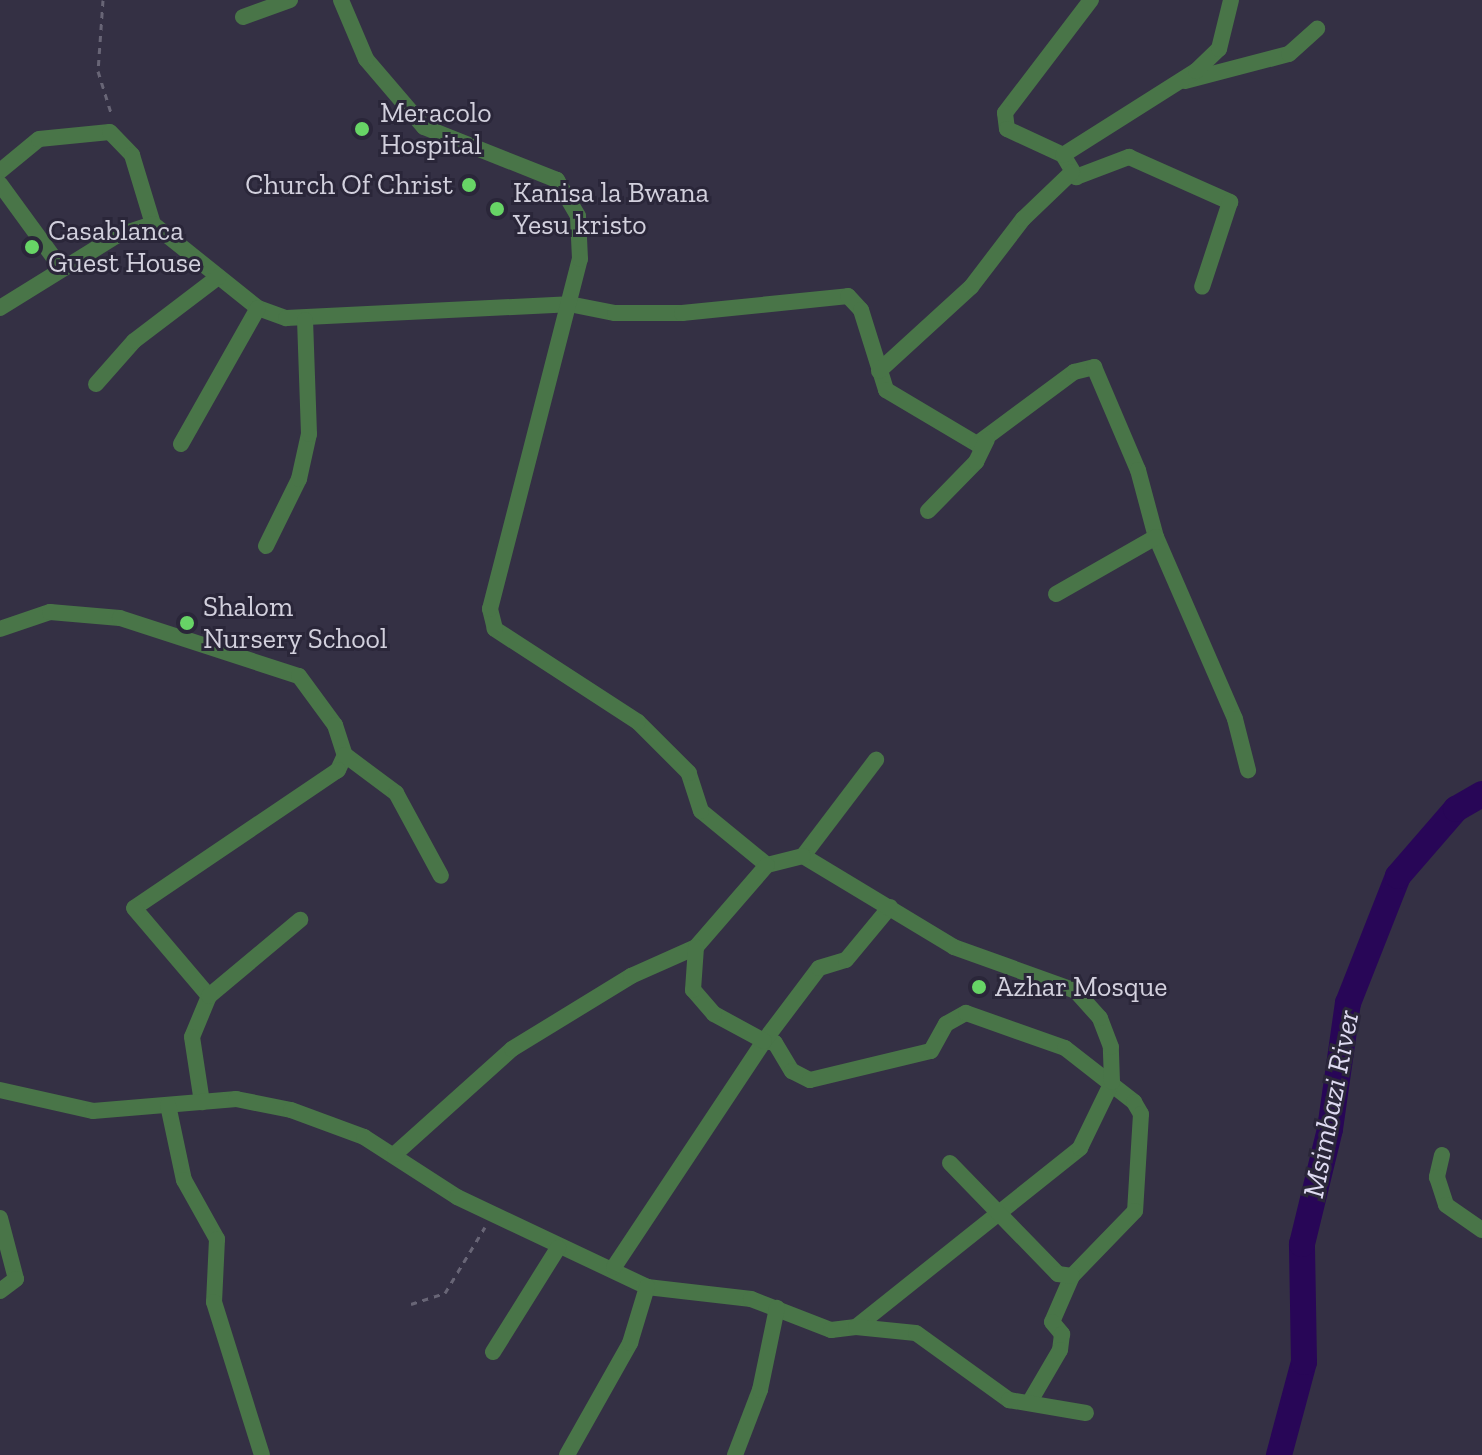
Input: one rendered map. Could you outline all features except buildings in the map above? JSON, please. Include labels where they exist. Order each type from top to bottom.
[{"type":"street","points":[[243,17],[290,0]]},
{"type":"street","points":[[341,0],[366,59],[424,127],[534,166],[570,193],[580,259],[535,417],[490,619],[582,691],[638,722],[689,773],[701,811],[767,865]]},
{"type":"street","points":[[1091,0],[1005,113],[1012,135],[1063,155],[1072,172],[1083,178],[1129,157],[1230,202],[1202,287]]},
{"type":"street","points":[[1063,155],[1219,49],[1231,0]]},
{"type":"street","points":[[1168,85],[1278,58],[1317,29]]},
{"type":"street","points":[[0,171],[39,139],[110,132],[132,155],[153,224],[258,308],[305,320],[569,304],[615,313],[682,313],[848,296],[861,310],[879,371],[899,403],[962,441],[987,439]]},
{"type":"street","points":[[879,371],[971,287],[1023,219],[1072,172]]},
{"type":"street","points":[[0,184],[62,269]]},
{"type":"street","points":[[0,308],[62,269],[153,224]]},
{"type":"street","points":[[96,384],[134,341],[218,277]]},
{"type":"street","points":[[181,444],[258,308]]},
{"type":"street","points":[[266,546],[299,479],[309,434],[305,320]]},
{"type":"street","points":[[928,511],[976,462],[987,439],[1074,372],[1094,367],[1138,470],[1156,537],[1235,719],[1248,770]]},
{"type":"street","points":[[1056,594],[1156,537]]},
{"type":"street","points":[[0,629],[50,612],[82,612],[271,662],[299,676],[319,698],[345,755],[396,793],[441,876]]},
{"type":"street","points":[[209,996],[134,908],[338,770],[345,755]]},
{"type":"street","points":[[395,1154],[512,1049],[611,986],[696,947],[767,865],[803,856],[876,760]]},
{"type":"street","points":[[803,856],[981,960],[1059,981],[1093,1005],[1111,1047],[1112,1082],[1080,1148],[856,1327]]},
{"type":"street","points":[[614,1267],[764,1041],[819,968],[846,960],[890,907]]},
{"type":"street","points":[[202,1102],[192,1037],[209,996],[300,920]]},
{"type":"street","points":[[696,947],[693,990],[714,1014],[764,1041],[775,1043],[792,1071],[810,1080],[931,1051],[946,1024],[966,1013],[1065,1048],[1112,1082],[1141,1114],[1135,1211],[1072,1276],[1052,1322],[1062,1334],[1060,1350],[1029,1403]]},
{"type":"street","points":[[0,1090],[93,1111],[202,1102],[272,1105],[395,1154],[492,1213],[558,1248],[614,1267],[647,1287],[777,1308],[831,1330],[856,1327],[916,1333],[984,1387],[1029,1403],[1086,1413]]},
{"type":"street","points":[[168,1105],[184,1180],[217,1239],[214,1302],[262,1455]]},
{"type":"street","points":[[1442,1155],[1437,1177],[1446,1205],[1482,1230]]},
{"type":"street","points":[[950,1163],[1003,1211],[1058,1274],[1072,1276]]},
{"type":"street","points":[[0,1218],[16,1279],[0,1291]]},
{"type":"street","points":[[493,1352],[558,1248]]},
{"type":"street","points":[[567,1455],[630,1343],[647,1287]]},
{"type":"street","points":[[735,1455],[760,1390],[777,1308]]},
{"type":"path","points":[[103,0],[98,71],[113,105],[110,132]]},
{"type":"path","points":[[411,1304],[432,1300],[455,1281],[492,1213]]},
{"type":"waterway","name":"Msimbazi River","points":[[1279,1455],[1304,1362],[1302,1244],[1330,1129],[1348,1003],[1398,876],[1456,809],[1482,794]]},
{"type":"place","name":"Meracolo Hospital","points":[[362,129]]},
{"type":"place","name":"Church Of Christ","points":[[469,185]]},
{"type":"place","name":"Kanisa la Bwana Yesu kristo","points":[[497,209]]},
{"type":"place","name":"Casablanca Guest House","points":[[32,247]]},
{"type":"place","name":"Shalom Nursery School","points":[[187,623]]},
{"type":"place","name":"Azhar Mosque","points":[[979,987]]}]
